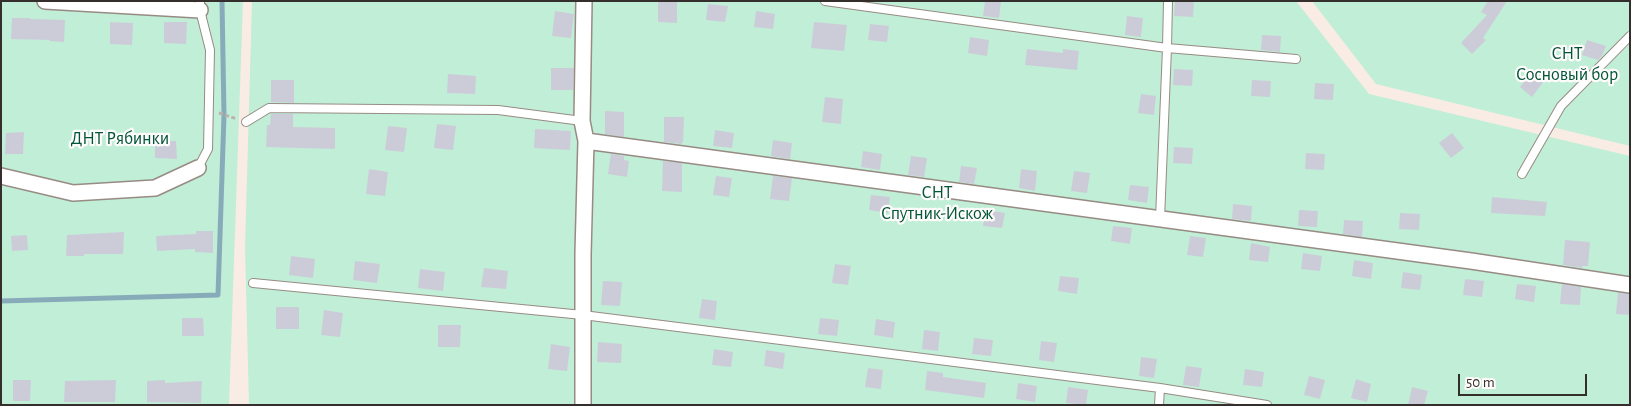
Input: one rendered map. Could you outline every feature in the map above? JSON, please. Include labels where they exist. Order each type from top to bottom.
[{"type":"street","points":[[44,1],[200,6]]},
{"type":"street","points":[[583,405],[582,254],[586,141],[582,121],[584,1]]},
{"type":"street","points":[[586,141],[1630,285]]},
{"type":"street","points":[[1,176],[72,193],[155,188],[198,168]]},
{"type":"lane","points":[[825,1],[1167,48],[1296,59]]},
{"type":"lane","points":[[1160,219],[1168,1]]},
{"type":"lane","points":[[198,168],[208,149],[210,50],[200,6]]},
{"type":"lane","points":[[1522,174],[1561,106],[1630,36]]},
{"type":"lane","points":[[246,122],[269,108],[498,110],[582,121]]},
{"type":"lane","points":[[253,283],[583,315],[1160,388],[1267,405]]},
{"type":"lane","points":[[1159,405],[1160,388]]},
{"type":"path","points":[[209,110],[246,122]]},
{"type":"green space","name":"ДНТ Рябинки","points":[[1,1],[243,1],[229,405],[1,405]]},
{"type":"green space","name":"СНТ Спутник-Искож","points":[[252,1],[1296,1],[1369,94],[1630,156],[1630,405],[249,405],[245,248]]},
{"type":"green space","name":"СНТ Сосновый бор","points":[[1312,1],[1630,1],[1630,146],[1376,84]]},
{"type":"building","points":[[658,1],[677,1],[677,23],[658,22]]},
{"type":"building","points":[[985,1],[1001,1],[999,18],[983,16]]},
{"type":"building","points":[[1175,1],[1194,1],[1193,17],[1174,16]]},
{"type":"building","points":[[1488,1],[1507,1],[1483,38],[1486,40],[1472,54],[1461,43],[1487,15],[1481,12]]},
{"type":"building","points":[[708,4],[728,6],[725,22],[706,20]]},
{"type":"building","points":[[555,11],[574,14],[571,38],[552,36]]},
{"type":"building","points":[[756,11],[775,14],[773,29],[754,27]]},
{"type":"building","points":[[1127,16],[1143,18],[1141,37],[1125,35]]},
{"type":"building","points":[[12,18],[65,20],[64,42],[11,39]]},
{"type":"building","points":[[110,22],[133,23],[132,45],[110,44]]},
{"type":"building","points":[[164,22],[187,22],[186,44],[164,43]]},
{"type":"building","points":[[814,22],[847,25],[844,51],[811,48]]},
{"type":"building","points":[[870,24],[889,26],[887,42],[868,40]]},
{"type":"building","points":[[1262,35],[1281,36],[1280,52],[1261,50]]},
{"type":"building","points":[[970,37],[989,40],[987,56],[968,53]]},
{"type":"building","points":[[1587,40],[1606,46],[1598,60],[1582,55]]},
{"type":"building","points":[[1027,49],[1063,53],[1063,49],[1079,51],[1077,70],[1025,65]]},
{"type":"building","points":[[551,68],[574,68],[573,90],[551,90]]},
{"type":"building","points":[[1174,69],[1193,70],[1192,86],[1173,85]]},
{"type":"building","points":[[1531,72],[1544,81],[1532,97],[1520,87]]},
{"type":"building","points":[[448,74],[476,76],[475,94],[447,93]]},
{"type":"building","points":[[271,80],[294,80],[294,103],[271,102]]},
{"type":"building","points":[[1252,80],[1271,81],[1270,97],[1251,96]]},
{"type":"building","points":[[1315,83],[1334,84],[1333,100],[1314,99]]},
{"type":"building","points":[[1141,94],[1156,96],[1154,115],[1138,113]]},
{"type":"building","points":[[825,97],[843,99],[841,124],[822,122]]},
{"type":"building","points":[[605,111],[624,112],[624,137],[605,134]]},
{"type":"building","points":[[271,114],[293,114],[293,127],[335,128],[335,149],[266,147],[267,125],[270,125]]},
{"type":"building","points":[[664,117],[684,117],[682,144],[664,142]]},
{"type":"building","points":[[437,124],[456,126],[453,150],[434,148]]},
{"type":"building","points":[[388,126],[407,128],[404,152],[385,150]]},
{"type":"building","points":[[535,129],[571,131],[570,150],[534,148]]},
{"type":"building","points":[[715,130],[734,133],[732,148],[713,146]]},
{"type":"building","points":[[24,132],[23,154],[5,154],[6,133]]},
{"type":"building","points":[[1452,133],[1464,148],[1451,158],[1439,143]]},
{"type":"building","points":[[773,140],[792,143],[790,159],[771,156]]},
{"type":"building","points":[[155,141],[176,141],[177,159],[155,158]]},
{"type":"building","points":[[1174,147],[1193,148],[1192,164],[1173,163]]},
{"type":"building","points":[[863,151],[882,154],[880,170],[861,167]]},
{"type":"building","points":[[1306,153],[1325,154],[1324,170],[1305,169]]},
{"type":"building","points":[[611,154],[624,156],[624,160],[629,161],[627,177],[608,174]]},
{"type":"building","points":[[911,156],[927,158],[924,177],[908,175]]},
{"type":"building","points":[[663,161],[682,163],[682,192],[662,191]]},
{"type":"building","points":[[961,166],[977,168],[974,184],[959,182]]},
{"type":"building","points":[[369,169],[388,172],[385,196],[366,194]]},
{"type":"building","points":[[1021,169],[1037,171],[1035,191],[1019,188]]},
{"type":"building","points":[[1074,171],[1090,173],[1087,193],[1071,191]]},
{"type":"building","points":[[716,176],[732,178],[729,197],[713,195]]},
{"type":"building","points":[[773,176],[792,178],[789,201],[770,199]]},
{"type":"building","points":[[1130,185],[1149,187],[1147,203],[1128,200]]},
{"type":"building","points":[[871,195],[890,197],[888,213],[869,210]]},
{"type":"building","points":[[1492,197],[1547,202],[1545,216],[1491,213]]},
{"type":"building","points":[[1233,204],[1252,206],[1251,221],[1232,219]]},
{"type":"building","points":[[985,210],[1005,213],[1002,228],[983,226]]},
{"type":"building","points":[[1299,210],[1318,211],[1317,227],[1298,226]]},
{"type":"building","points":[[1400,213],[1420,214],[1419,230],[1399,229]]},
{"type":"building","points":[[1344,220],[1363,221],[1362,237],[1343,234]]},
{"type":"building","points":[[1113,226],[1132,228],[1130,244],[1111,241]]},
{"type":"building","points":[[196,231],[213,231],[213,253],[195,252],[195,249],[157,251],[156,236],[196,234]]},
{"type":"building","points":[[124,232],[123,254],[66,256],[67,235]]},
{"type":"building","points":[[27,235],[28,250],[12,251],[11,236]]},
{"type":"building","points":[[1190,236],[1206,238],[1203,257],[1187,255]]},
{"type":"building","points":[[1565,240],[1590,242],[1588,266],[1582,266],[1582,268],[1563,265]]},
{"type":"building","points":[[1251,243],[1270,247],[1268,262],[1249,260]]},
{"type":"building","points":[[1303,253],[1322,256],[1320,271],[1301,269]]},
{"type":"building","points":[[291,256],[315,259],[313,278],[289,275]]},
{"type":"building","points":[[1354,260],[1373,263],[1371,279],[1352,276]]},
{"type":"building","points":[[355,261],[380,264],[377,283],[353,280]]},
{"type":"building","points":[[835,264],[851,266],[848,285],[832,283]]},
{"type":"building","points":[[484,268],[508,271],[506,289],[481,287]]},
{"type":"building","points":[[420,269],[445,272],[443,291],[418,288]]},
{"type":"building","points":[[1403,272],[1422,275],[1420,290],[1401,288]]},
{"type":"building","points":[[1060,276],[1079,278],[1077,294],[1058,291]]},
{"type":"building","points":[[1465,279],[1484,281],[1482,297],[1463,295]]},
{"type":"building","points":[[603,281],[622,282],[620,306],[601,305]]},
{"type":"building","points":[[1517,284],[1536,286],[1534,302],[1515,299]]},
{"type":"building","points":[[1562,284],[1581,287],[1580,305],[1560,304]]},
{"type":"building","points":[[1618,293],[1630,294],[1630,315],[1616,314]]},
{"type":"building","points":[[702,299],[717,301],[715,320],[699,318]]},
{"type":"building","points":[[276,307],[299,307],[299,329],[276,329]]},
{"type":"building","points":[[324,310],[343,313],[340,337],[321,335]]},
{"type":"building","points":[[182,318],[203,318],[204,336],[182,336]]},
{"type":"building","points":[[820,318],[839,320],[837,336],[818,334]]},
{"type":"building","points":[[876,319],[895,322],[893,338],[874,335]]},
{"type":"building","points":[[438,325],[461,325],[460,347],[438,347]]},
{"type":"building","points":[[924,330],[940,332],[938,351],[922,349]]},
{"type":"building","points":[[974,338],[993,340],[991,356],[972,354]]},
{"type":"building","points":[[1041,341],[1057,343],[1054,362],[1039,360]]},
{"type":"building","points":[[598,342],[622,344],[621,363],[597,362]]},
{"type":"building","points":[[551,344],[570,347],[567,371],[548,369]]},
{"type":"building","points":[[714,349],[733,352],[731,367],[712,365]]},
{"type":"building","points":[[766,350],[785,353],[783,369],[764,366]]},
{"type":"building","points":[[1141,357],[1157,359],[1154,378],[1139,376]]},
{"type":"building","points":[[1186,366],[1202,368],[1199,387],[1183,385]]},
{"type":"building","points":[[868,368],[883,370],[881,389],[865,387]]},
{"type":"building","points":[[1245,369],[1264,372],[1262,387],[1243,385]]},
{"type":"building","points":[[927,371],[943,373],[943,377],[986,383],[984,398],[925,390]]},
{"type":"building","points":[[1309,376],[1325,380],[1320,399],[1304,395]]},
{"type":"building","points":[[1356,379],[1371,384],[1367,402],[1351,398]]},
{"type":"building","points":[[13,380],[31,380],[30,401],[13,401]]},
{"type":"building","points":[[116,380],[115,402],[64,402],[65,381]]},
{"type":"building","points":[[165,380],[165,383],[202,381],[201,403],[147,402],[147,381]]},
{"type":"building","points":[[1018,383],[1037,386],[1035,402],[1016,399]]},
{"type":"building","points":[[1068,387],[1088,390],[1086,405],[1066,403]]},
{"type":"building","points":[[1412,387],[1428,391],[1424,405],[1408,405]]},
{"type":"waterway","points":[[1,301],[218,295],[224,115],[222,1]]}]
